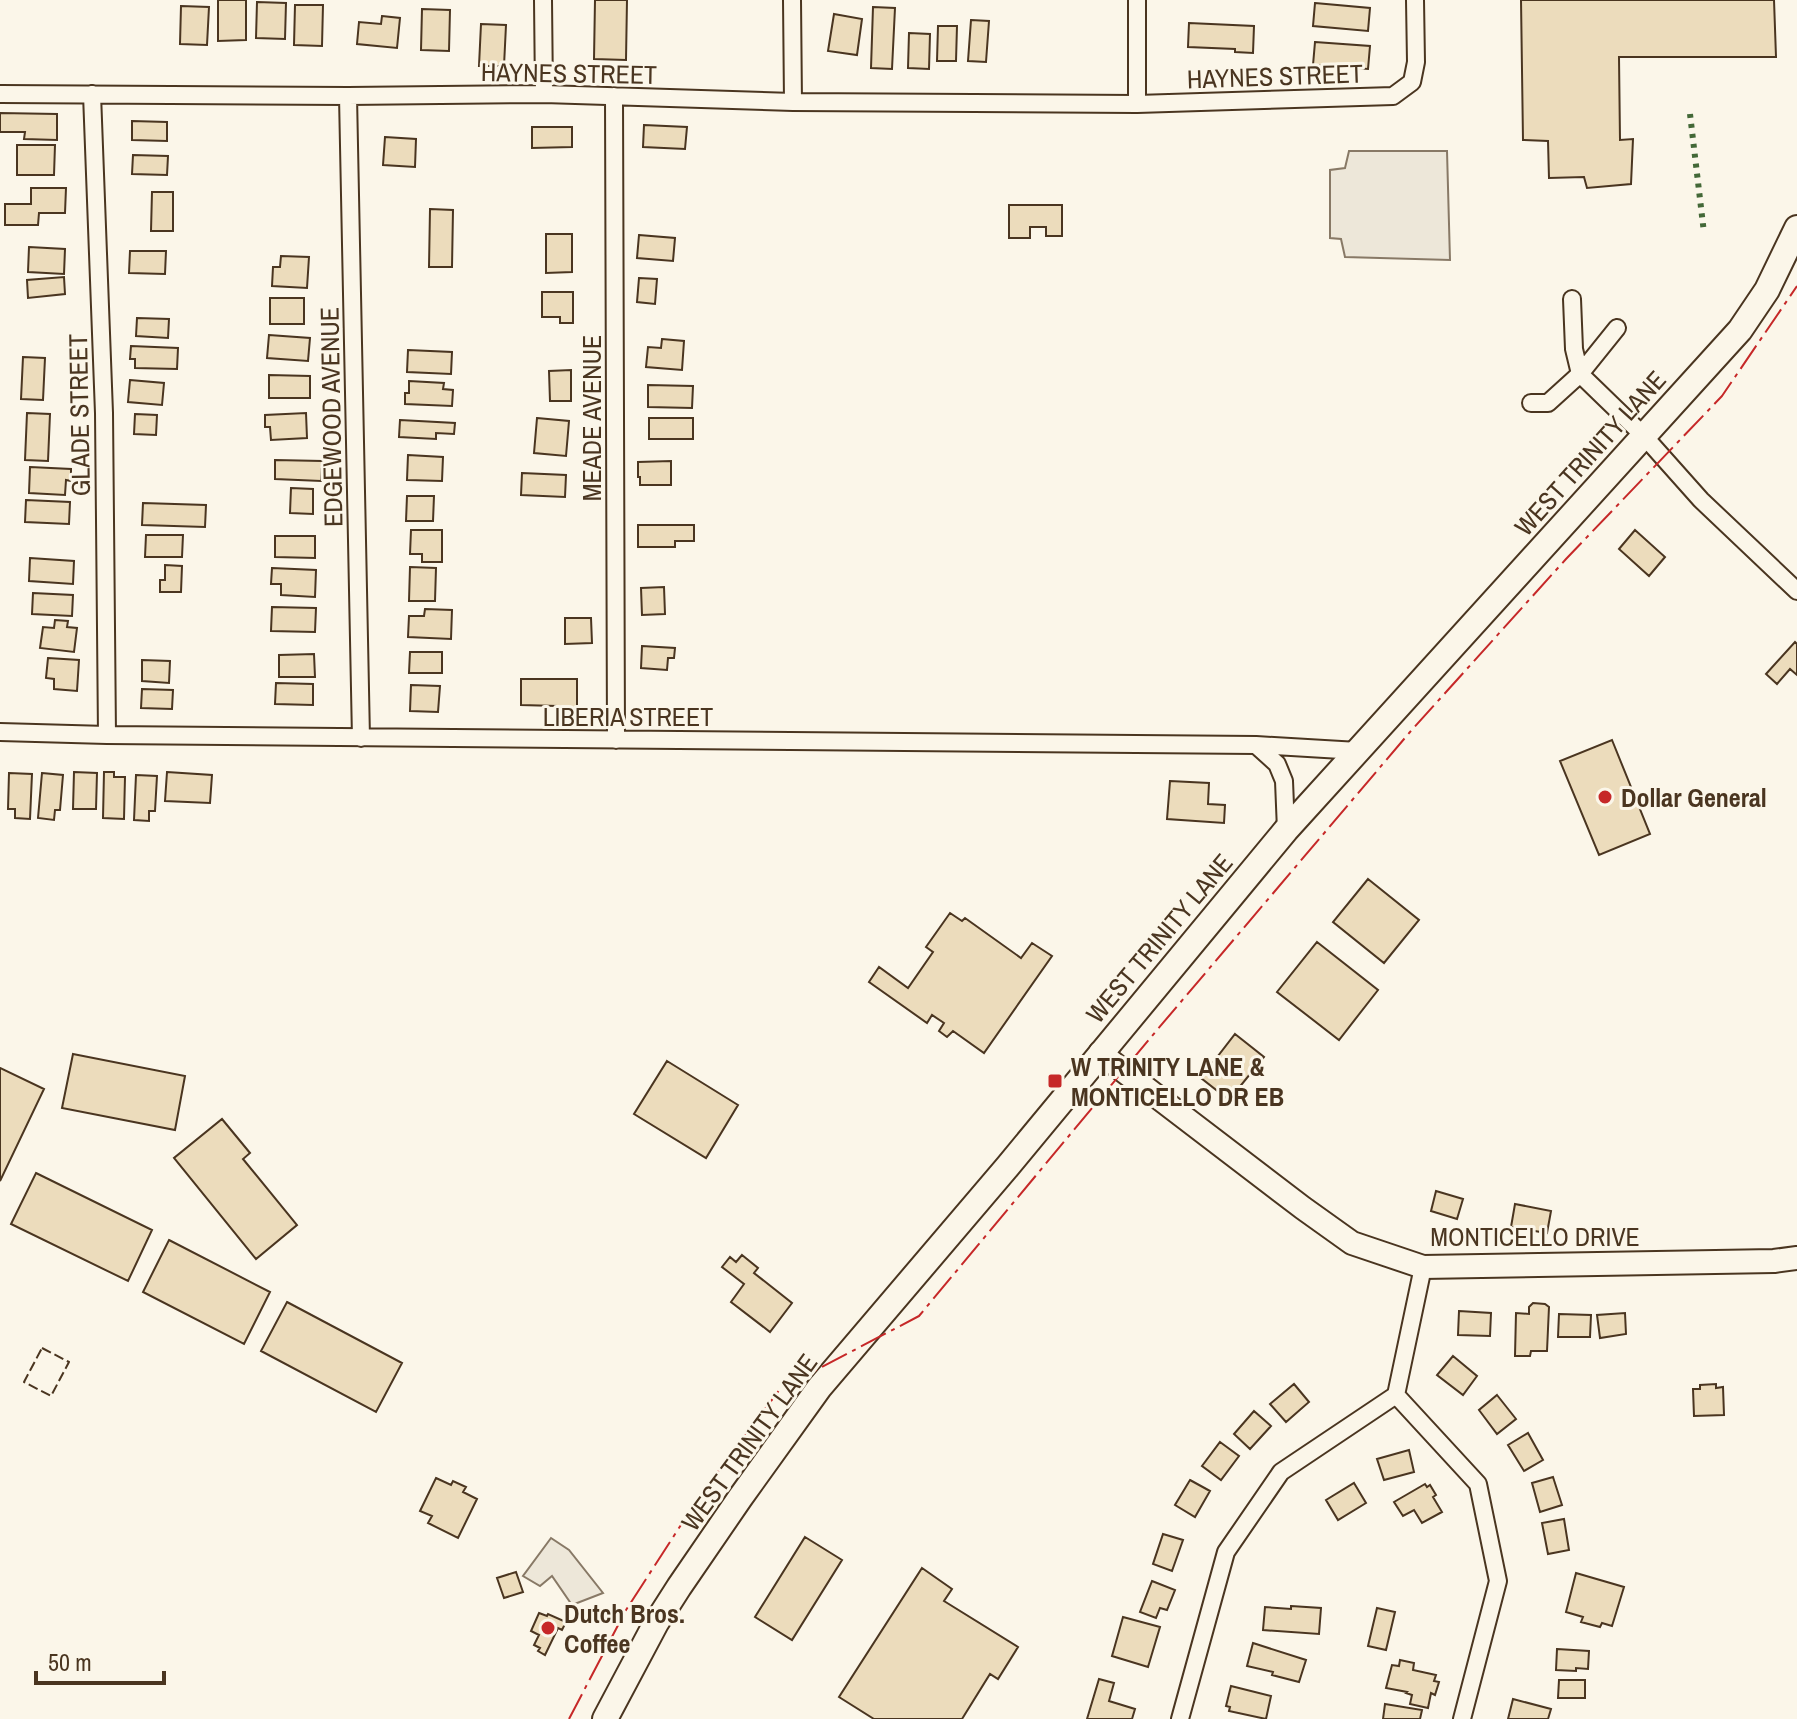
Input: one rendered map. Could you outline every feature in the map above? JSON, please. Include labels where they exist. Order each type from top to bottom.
[{"type":"main road","name":"WEST TRINITY LANE","points":[[605,1719],[656,1623],[679,1587],[819,1388],[1008,1166],[1286,830],[1740,330],[1767,290],[1797,228]]},
{"type":"street","points":[[543,0],[544,94]]},
{"type":"street","points":[[792,0],[793,102]]},
{"type":"street","points":[[1137,0],[1137,104]]},
{"type":"street","name":"HAYNES STREET","points":[[0,94],[544,94],[793,102],[1137,104],[1393,96],[1412,82],[1416,62],[1415,0]]},
{"type":"street","name":"GLADE STREET","points":[[92,94],[104,413],[107,735]]},
{"type":"street","name":"EDGEWOOD AVENUE","points":[[348,96],[361,738]]},
{"type":"street","name":"MEADE AVENUE","points":[[614,96],[616,740]]},
{"type":"street","points":[[1572,299],[1574,349],[1580,374],[1644,436],[1701,500],[1797,591]]},
{"type":"street","points":[[1531,403],[1548,403],[1580,374],[1617,328]]},
{"type":"street","name":"LIBERIA STREET","points":[[0,732],[1256,745],[1358,751]]},
{"type":"street","points":[[1256,745],[1277,764],[1284,781],[1286,830]]},
{"type":"street","name":"MONTICELLO DRIVE","points":[[1100,1053],[1352,1243],[1423,1267],[1797,1258]]},
{"type":"street","points":[[1180,1719],[1226,1552],[1281,1472],[1396,1395],[1423,1267]]},
{"type":"street","points":[[1396,1395],[1478,1484],[1498,1581],[1462,1719]]},
{"type":"shaded area","points":[[1349,151],[1447,151],[1450,260],[1345,257],[1341,239],[1330,238],[1330,170],[1345,168]]},
{"type":"shaded area","points":[[551,1538],[569,1550],[603,1593],[572,1605],[552,1576],[540,1586],[523,1576]]},
{"type":"building","points":[[218,0],[246,0],[246,40],[218,41]]},
{"type":"building","points":[[595,0],[627,0],[626,60],[594,59]]},
{"type":"building","points":[[1521,0],[1774,0],[1776,57],[1619,57],[1620,140],[1633,139],[1631,184],[1587,188],[1584,177],[1549,178],[1548,141],[1523,140]]},
{"type":"building","points":[[257,2],[286,3],[285,39],[256,38]]},
{"type":"building","points":[[1315,3],[1370,8],[1368,31],[1313,26]]},
{"type":"building","points":[[295,5],[323,5],[322,46],[294,45]]},
{"type":"building","points":[[181,6],[209,7],[207,45],[180,44]]},
{"type":"building","points":[[873,7],[895,8],[892,69],[871,68]]},
{"type":"building","points":[[422,9],[450,10],[449,51],[421,50]]},
{"type":"building","points":[[834,14],[862,19],[857,55],[828,51]]},
{"type":"building","points":[[382,16],[400,18],[397,48],[357,44],[359,22],[381,24]]},
{"type":"building","points":[[971,20],[989,21],[986,62],[968,61]]},
{"type":"building","points":[[1189,23],[1254,26],[1253,53],[1188,47]]},
{"type":"building","points":[[481,24],[506,25],[504,66],[479,66]]},
{"type":"building","points":[[938,26],[957,26],[956,61],[937,61]]},
{"type":"building","points":[[909,33],[930,34],[929,69],[908,68]]},
{"type":"building","points":[[1315,42],[1370,46],[1368,69],[1313,65]]},
{"type":"building","points":[[0,113],[57,114],[57,140],[24,139],[25,132],[0,132]]},
{"type":"building","points":[[132,121],[167,122],[167,141],[132,140]]},
{"type":"building","points":[[644,125],[687,127],[685,149],[643,147]]},
{"type":"building","points":[[532,127],[572,127],[572,147],[532,148]]},
{"type":"building","points":[[385,137],[416,139],[415,167],[383,165]]},
{"type":"building","points":[[17,145],[55,145],[54,175],[17,175]]},
{"type":"building","points":[[133,155],[168,156],[167,175],[132,174]]},
{"type":"building","points":[[31,188],[66,188],[65,213],[39,213],[38,225],[5,225],[5,204],[31,204]]},
{"type":"building","points":[[152,192],[173,192],[173,231],[151,231]]},
{"type":"building","points":[[1009,205],[1062,205],[1062,236],[1046,236],[1046,227],[1030,227],[1030,238],[1009,238]]},
{"type":"building","points":[[430,209],[453,210],[452,267],[429,267]]},
{"type":"building","points":[[546,234],[572,234],[572,272],[546,273]]},
{"type":"building","points":[[639,235],[675,238],[673,261],[637,258]]},
{"type":"building","points":[[29,247],[65,249],[64,274],[28,272]]},
{"type":"building","points":[[130,251],[166,251],[165,274],[129,273]]},
{"type":"building","points":[[281,256],[309,257],[307,288],[272,286],[273,267],[280,267]]},
{"type":"building","points":[[64,277],[65,294],[28,298],[27,280]]},
{"type":"building","points":[[639,278],[657,279],[655,304],[637,302]]},
{"type":"building","points":[[542,292],[573,292],[573,323],[560,323],[560,317],[542,317]]},
{"type":"building","points":[[270,298],[304,298],[304,324],[270,324]]},
{"type":"building","points":[[137,318],[169,319],[168,338],[136,336]]},
{"type":"building","points":[[269,335],[310,338],[308,361],[267,358]]},
{"type":"building","points":[[662,339],[684,341],[682,370],[646,367],[648,347],[661,348]]},
{"type":"building","points":[[131,346],[178,348],[177,369],[135,368],[135,359],[130,359]]},
{"type":"building","points":[[408,350],[452,352],[451,374],[407,372]]},
{"type":"building","points":[[23,357],[45,358],[43,400],[21,399]]},
{"type":"building","points":[[571,370],[571,401],[550,401],[549,371]]},
{"type":"building","points":[[269,375],[310,376],[310,398],[269,398]]},
{"type":"building","points":[[130,380],[164,383],[162,405],[128,402]]},
{"type":"building","points":[[409,381],[444,383],[443,389],[453,390],[452,406],[405,404]]},
{"type":"building","points":[[648,385],[693,386],[692,408],[648,407]]},
{"type":"building","points":[[27,413],[50,414],[48,461],[25,460]]},
{"type":"building","points":[[306,413],[307,438],[271,440],[270,427],[265,427],[265,415]]},
{"type":"building","points":[[135,414],[157,415],[156,435],[134,434]]},
{"type":"building","points":[[537,418],[569,421],[566,456],[534,453]]},
{"type":"building","points":[[649,418],[693,418],[693,439],[649,439]]},
{"type":"building","points":[[400,420],[455,423],[454,434],[436,433],[436,439],[399,437]]},
{"type":"building","points":[[408,455],[443,457],[442,481],[407,480]]},
{"type":"building","points":[[275,460],[322,461],[321,481],[275,479]]},
{"type":"building","points":[[671,461],[671,485],[640,485],[638,462]]},
{"type":"building","points":[[30,467],[71,469],[71,481],[66,480],[65,495],[29,493]]},
{"type":"building","points":[[522,473],[566,475],[565,497],[521,495]]},
{"type":"building","points":[[291,488],[313,489],[313,514],[290,513]]},
{"type":"building","points":[[407,496],[434,496],[433,521],[406,521]]},
{"type":"building","points":[[26,500],[70,502],[69,524],[25,522]]},
{"type":"building","points":[[143,503],[206,505],[205,527],[142,525]]},
{"type":"building","points":[[638,525],[694,525],[694,541],[675,541],[675,547],[638,547]]},
{"type":"building","points":[[411,530],[442,530],[442,562],[422,562],[422,554],[410,554]]},
{"type":"building","points":[[1635,530],[1665,557],[1649,576],[1619,549]]},
{"type":"building","points":[[146,535],[183,535],[182,557],[145,557]]},
{"type":"building","points":[[275,536],[315,536],[315,558],[275,557]]},
{"type":"building","points":[[30,558],[74,561],[73,584],[29,581]]},
{"type":"building","points":[[165,565],[182,566],[181,592],[160,592],[160,580],[165,580]]},
{"type":"building","points":[[410,567],[436,568],[435,601],[409,601]]},
{"type":"building","points":[[272,568],[316,570],[315,597],[281,595],[281,584],[271,584]]},
{"type":"building","points":[[664,587],[665,614],[642,615],[641,588]]},
{"type":"building","points":[[33,593],[73,595],[72,616],[32,614]]},
{"type":"building","points":[[272,607],[316,608],[315,632],[271,631]]},
{"type":"building","points":[[425,609],[452,610],[451,639],[408,637],[409,616],[424,616]]},
{"type":"building","points":[[565,618],[591,618],[592,643],[565,644]]},
{"type":"building","points":[[55,620],[68,621],[67,627],[77,628],[74,652],[40,648],[43,627],[54,628]]},
{"type":"building","points":[[1795,642],[1797,675],[1790,669],[1777,684],[1766,674]]},
{"type":"building","points":[[642,646],[675,648],[674,658],[668,658],[667,670],[641,668]]},
{"type":"building","points":[[410,652],[442,652],[442,673],[409,673]]},
{"type":"building","points":[[314,654],[315,677],[279,677],[279,655]]},
{"type":"building","points":[[48,658],[79,660],[77,691],[54,689],[54,679],[46,678]]},
{"type":"building","points":[[142,660],[170,661],[169,683],[142,681]]},
{"type":"building","points":[[521,679],[577,679],[577,709],[521,705]]},
{"type":"building","points":[[276,683],[313,684],[313,705],[275,704]]},
{"type":"building","points":[[411,685],[440,686],[438,712],[410,711]]},
{"type":"building","points":[[142,689],[173,690],[172,709],[141,708]]},
{"type":"building","name":"Dollar General","points":[[1612,740],[1650,834],[1599,855],[1560,761]]},
{"type":"building","points":[[74,772],[97,773],[96,809],[73,809]]},
{"type":"building","points":[[104,772],[114,772],[114,777],[125,777],[124,819],[103,818]]},
{"type":"building","points":[[167,772],[212,775],[210,803],[165,801]]},
{"type":"building","points":[[9,773],[32,774],[30,819],[15,818],[15,809],[8,809]]},
{"type":"building","points":[[42,773],[63,775],[60,810],[55,810],[54,820],[38,818]]},
{"type":"building","points":[[136,775],[157,776],[155,811],[149,811],[149,821],[134,820]]},
{"type":"building","points":[[1170,781],[1209,783],[1208,804],[1225,805],[1224,823],[1167,819]]},
{"type":"building","points":[[1368,879],[1419,920],[1384,963],[1333,922]]},
{"type":"building","points":[[950,913],[962,921],[965,918],[1021,958],[1032,943],[1052,956],[984,1053],[953,1031],[947,1037],[939,1031],[944,1023],[932,1015],[927,1023],[869,982],[879,967],[908,988],[933,952],[926,947]]},
{"type":"building","points":[[1317,942],[1378,990],[1339,1040],[1277,992]]},
{"type":"building","points":[[1235,1034],[1264,1057],[1229,1100],[1201,1078]]},
{"type":"building","points":[[73,1054],[185,1076],[175,1130],[62,1108]]},
{"type":"building","points":[[667,1061],[738,1105],[706,1158],[634,1114]]},
{"type":"building","points":[[0,1068],[44,1089],[0,1181]]},
{"type":"building","points":[[222,1119],[250,1153],[243,1159],[297,1225],[256,1259],[174,1158]]},
{"type":"building","points":[[36,1173],[152,1230],[128,1281],[11,1224]]},
{"type":"building","points":[[1436,1191],[1463,1199],[1457,1219],[1431,1211]]},
{"type":"building","points":[[1515,1204],[1551,1211],[1547,1233],[1511,1227]]},
{"type":"building","points":[[169,1240],[270,1292],[244,1344],[143,1292]]},
{"type":"building","points":[[742,1255],[758,1268],[754,1273],[792,1303],[770,1332],[731,1302],[744,1284],[722,1267],[730,1257],[736,1262]]},
{"type":"building","points":[[287,1302],[402,1363],[376,1412],[261,1351]]},
{"type":"building","points":[[1533,1303],[1549,1307],[1547,1351],[1531,1351],[1530,1356],[1515,1356],[1516,1313],[1529,1314]]},
{"type":"building","points":[[1459,1311],[1491,1313],[1490,1336],[1458,1335]]},
{"type":"building","points":[[1625,1313],[1626,1334],[1600,1338],[1597,1315]]},
{"type":"building","points":[[1559,1314],[1591,1315],[1590,1337],[1558,1337]]},
{"type":"building","points":[[1453,1356],[1477,1376],[1463,1395],[1437,1375]]},
{"type":"building","points":[[1294,1384],[1309,1402],[1286,1422],[1270,1404]]},
{"type":"building","points":[[1716,1384],[1716,1388],[1723,1387],[1724,1415],[1694,1416],[1693,1389],[1700,1389],[1700,1385]]},
{"type":"building","points":[[1497,1395],[1516,1419],[1497,1434],[1479,1410]]},
{"type":"building","points":[[1254,1411],[1271,1426],[1250,1449],[1234,1434]]},
{"type":"building","points":[[1528,1433],[1543,1460],[1524,1471],[1508,1445]]},
{"type":"building","points":[[1220,1442],[1239,1456],[1221,1480],[1202,1466]]},
{"type":"building","points":[[1409,1450],[1414,1472],[1384,1480],[1377,1459]]},
{"type":"building","points":[[1553,1477],[1562,1505],[1540,1512],[1532,1483]]},
{"type":"building","points":[[436,1478],[466,1487],[463,1492],[477,1499],[458,1538],[428,1523],[432,1516],[420,1511]]},
{"type":"building","points":[[1190,1480],[1210,1491],[1195,1517],[1175,1505]]},
{"type":"building","points":[[1354,1483],[1366,1503],[1338,1520],[1326,1500]]},
{"type":"building","points":[[1425,1484],[1427,1487],[1430,1485],[1442,1512],[1422,1523],[1414,1510],[1403,1516],[1394,1502]]},
{"type":"building","points":[[1564,1519],[1569,1550],[1548,1554],[1542,1523]]},
{"type":"building","points":[[1163,1534],[1183,1540],[1172,1571],[1153,1564]]},
{"type":"building","points":[[805,1537],[842,1560],[792,1640],[755,1617]]},
{"type":"building","points":[[922,1568],[952,1589],[944,1601],[1018,1647],[998,1679],[990,1674],[962,1719],[874,1719],[839,1697]]},
{"type":"building","points":[[516,1572],[523,1592],[504,1598],[497,1578]]},
{"type":"building","points":[[1576,1573],[1624,1587],[1612,1626],[1602,1623],[1600,1627],[1581,1622],[1583,1617],[1566,1612]]},
{"type":"building","points":[[1152,1581],[1175,1590],[1167,1610],[1160,1608],[1156,1618],[1140,1612]]},
{"type":"building","points":[[1291,1606],[1321,1608],[1319,1634],[1263,1630],[1265,1607],[1291,1609]]},
{"type":"building","points":[[1377,1608],[1395,1612],[1386,1650],[1368,1646]]},
{"type":"building","points":[[539,1613],[566,1622],[562,1630],[558,1628],[545,1655],[534,1645],[539,1635],[531,1631]]},
{"type":"building","points":[[1123,1617],[1160,1627],[1148,1667],[1112,1656]]},
{"type":"building","points":[[1253,1643],[1306,1660],[1299,1682],[1247,1666]]},
{"type":"building","points":[[1557,1649],[1589,1651],[1588,1669],[1556,1670]]},
{"type":"building","points":[[1400,1660],[1414,1663],[1413,1670],[1436,1675],[1434,1681],[1439,1682],[1435,1695],[1431,1693],[1428,1708],[1410,1704],[1412,1695],[1407,1692],[1386,1688],[1392,1665],[1399,1666]]},
{"type":"building","points":[[1099,1679],[1114,1683],[1109,1701],[1135,1709],[1132,1719],[1087,1719]]},
{"type":"building","points":[[1559,1680],[1585,1680],[1585,1698],[1558,1698]]},
{"type":"building","points":[[1231,1686],[1271,1696],[1266,1719],[1229,1711],[1230,1707],[1226,1706]]},
{"type":"building","points":[[1513,1699],[1551,1709],[1548,1719],[1508,1719]]},
{"type":"building","points":[[1385,1704],[1422,1710],[1420,1719],[1383,1719]]},
{"type":"hedge","points":[[1690,114],[1704,233]]},
{"type":"fence","points":[[42,1348],[69,1362],[51,1396],[24,1382],[42,1348]]},
{"type":"power","points":[[569,1719],[626,1610],[699,1497],[780,1389],[919,1316],[1410,732],[1566,559],[1722,396],[1797,286]]},
{"type":"place","name":"Dollar General","points":[[1605,797]]},
{"type":"place","name":"W TRINITY LANE & MONTICELLO DR EB","points":[[1055,1081]]},
{"type":"place","name":"Dutch Bros. Coffee","points":[[548,1628]]}]
